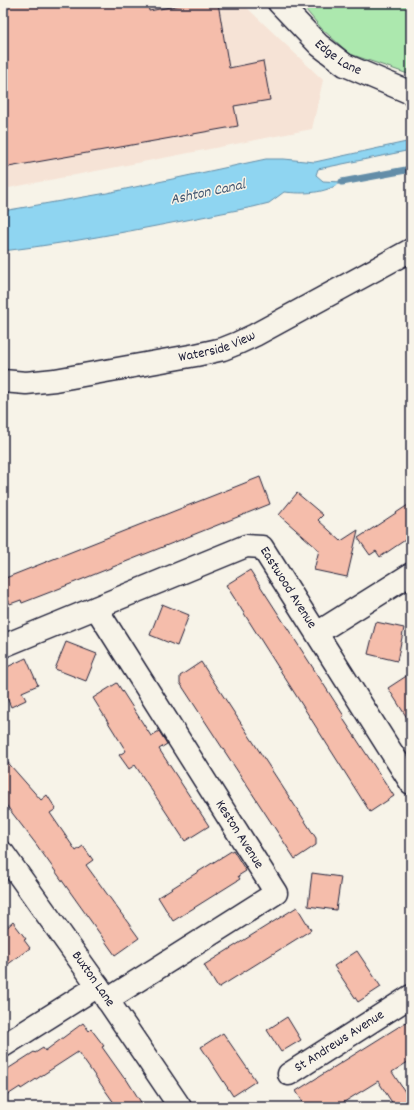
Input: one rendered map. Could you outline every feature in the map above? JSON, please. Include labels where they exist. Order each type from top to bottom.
[{"type":"street","name":"Edge Lane","points":[[279,3],[320,45],[345,65],[411,93]]},
{"type":"street","name":"Waterside View","points":[[3,380],[26,383],[55,380],[196,356],[223,349],[249,338],[411,250]]},
{"type":"street","name":"Eastwood Avenue","points":[[3,646],[246,546],[262,547],[411,782]]},
{"type":"street","points":[[317,633],[411,574]]},
{"type":"street","name":"Keston Avenue","points":[[96,608],[276,893],[103,993]]},
{"type":"street","name":"Buxton Lane","points":[[4,854],[103,993],[180,1107]]},
{"type":"street","points":[[3,1046],[103,993]]},
{"type":"street","name":"St Andrews Avenue","points":[[288,1074],[411,996]]},
{"type":"shaded area","points":[[3,3],[242,3],[323,80],[312,129],[3,189]]},
{"type":"green space","points":[[300,3],[411,3],[411,75],[350,54],[322,29]]},
{"type":"water","name":"Ashton Canal","points":[[411,141],[411,150],[318,169],[316,175],[323,181],[342,182],[321,191],[307,193],[284,192],[269,203],[253,207],[97,237],[3,251],[3,211],[107,193],[266,159],[315,162]]},
{"type":"building","points":[[3,3],[148,3],[149,11],[191,3],[218,3],[229,68],[263,61],[270,100],[234,106],[238,126],[3,168]]},
{"type":"building","points":[[260,477],[270,504],[22,603],[21,600],[10,604],[3,586],[3,579]]},
{"type":"building","points":[[297,493],[323,515],[318,520],[341,541],[358,530],[347,577],[314,570],[319,550],[279,515]]},
{"type":"building","points":[[411,503],[411,536],[380,557],[376,551],[370,555],[358,538]]},
{"type":"building","points":[[250,570],[344,716],[342,717],[394,796],[370,812],[226,585]]},
{"type":"building","points":[[162,604],[189,615],[177,646],[150,635]]},
{"type":"building","points":[[376,622],[404,628],[397,661],[368,654]]},
{"type":"building","points":[[66,642],[97,654],[86,681],[55,669]]},
{"type":"building","points":[[26,658],[38,685],[22,692],[26,700],[11,707],[3,689],[3,669]]},
{"type":"building","points":[[201,662],[316,838],[316,845],[295,859],[180,683],[180,676]]},
{"type":"building","points":[[411,673],[411,724],[388,688]]},
{"type":"building","points":[[117,683],[151,736],[159,731],[167,744],[159,749],[209,826],[185,841],[135,765],[129,769],[119,755],[126,751],[93,698]]},
{"type":"building","points":[[3,757],[41,800],[47,795],[56,809],[50,813],[76,851],[83,846],[93,860],[86,865],[139,938],[115,955],[36,844],[3,801]]},
{"type":"building","points":[[233,850],[246,871],[238,876],[240,879],[173,921],[158,897]]},
{"type":"building","points":[[312,873],[341,877],[336,910],[308,906]]},
{"type":"building","points":[[297,907],[311,930],[218,988],[204,965]]},
{"type":"building","points":[[13,922],[26,939],[24,940],[30,948],[3,968],[3,931]]},
{"type":"building","points":[[357,951],[381,987],[358,1002],[334,966]]},
{"type":"building","points":[[287,1017],[301,1040],[281,1052],[267,1030]]},
{"type":"building","points":[[411,1019],[411,1060],[392,1072],[411,1101],[411,1107],[395,1107],[378,1081],[336,1107],[306,1107],[296,1091]]},
{"type":"building","points":[[83,1023],[89,1031],[91,1029],[104,1046],[102,1047],[124,1078],[125,1077],[144,1107],[117,1107],[78,1052],[21,1089],[20,1087],[3,1098],[3,1072],[34,1052],[35,1053],[43,1048],[45,1051]]},
{"type":"building","points":[[223,1033],[256,1081],[233,1096],[201,1047]]},
{"type":"waterway","points":[[342,182],[411,169]]}]
